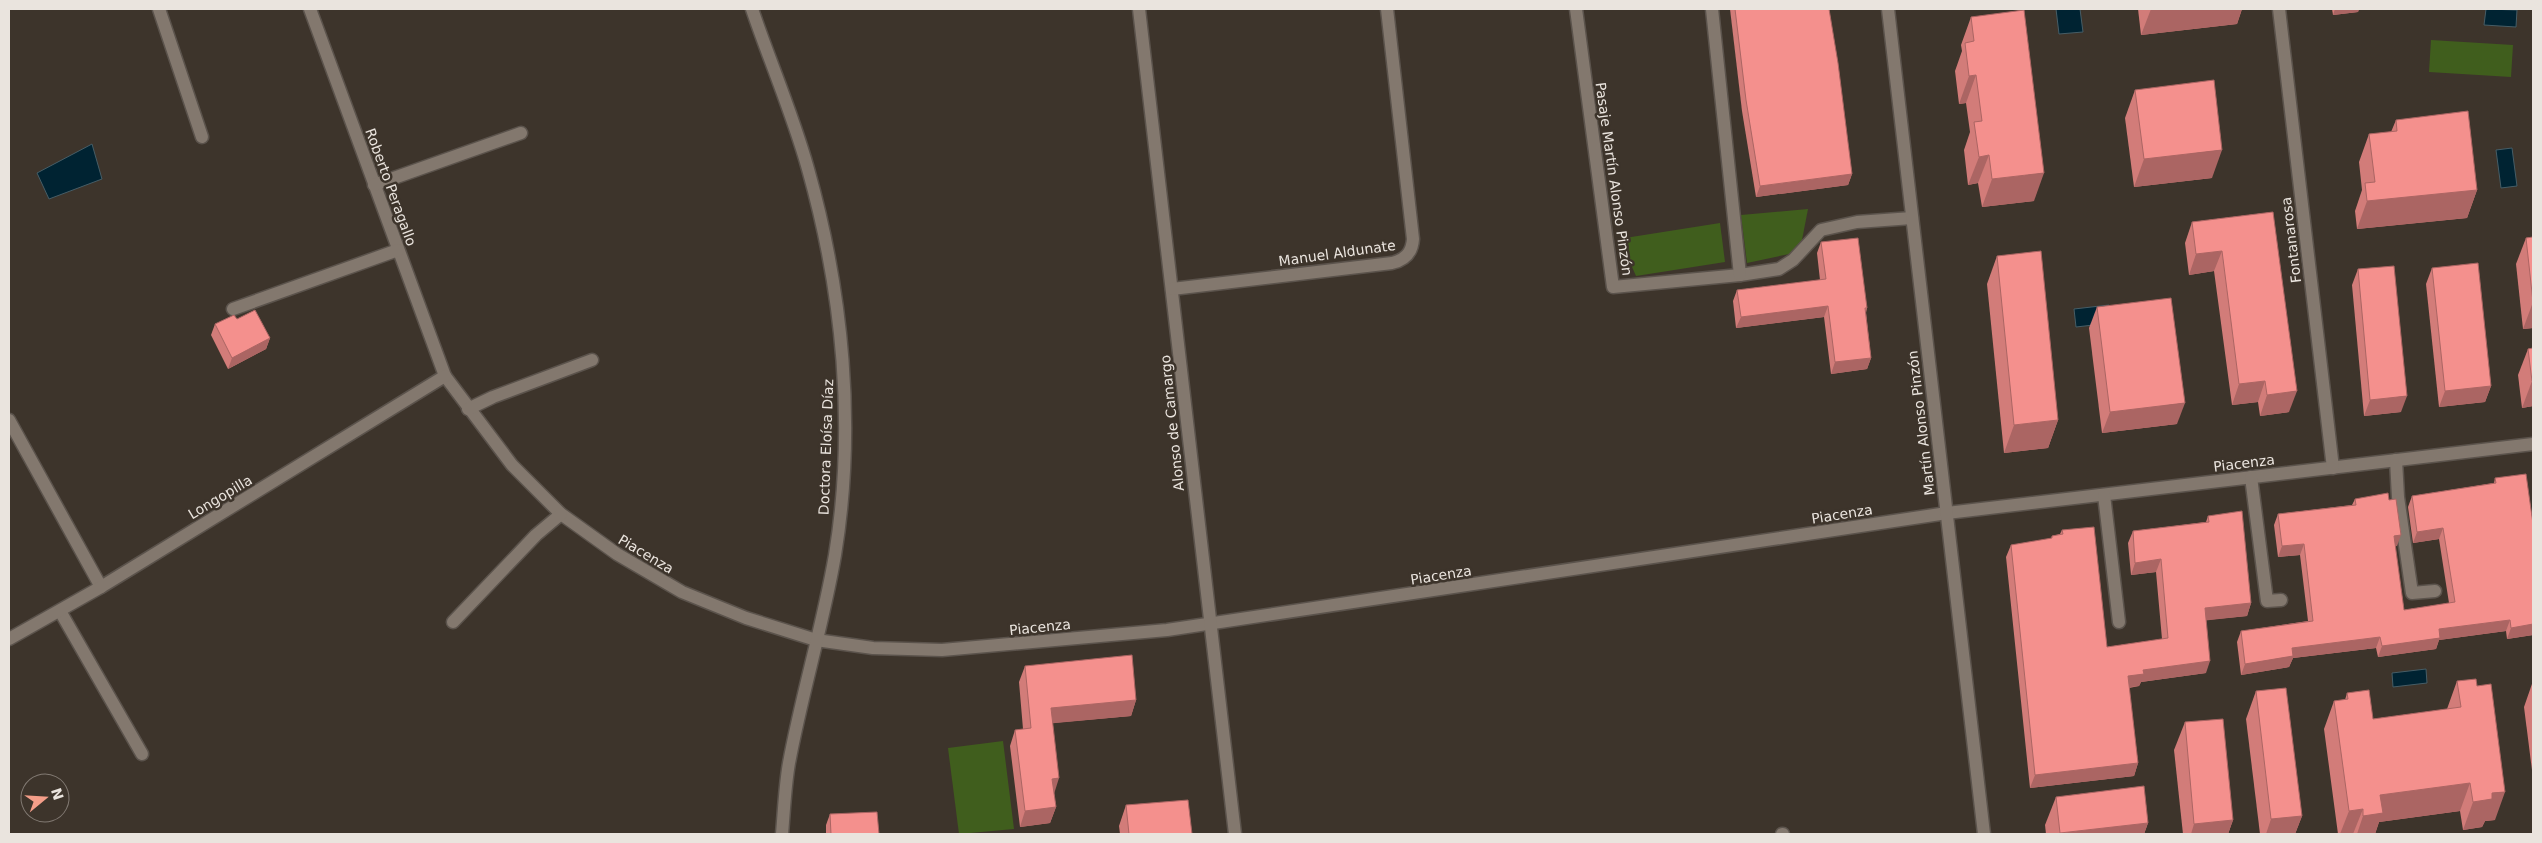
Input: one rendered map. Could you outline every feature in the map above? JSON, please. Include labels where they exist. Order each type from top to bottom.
[{"type":"street","points":[[159,9],[202,137]]},
{"type":"street","name":"Roberto Peragallo","points":[[310,9],[445,376]]},
{"type":"street","name":"Doctora Eloísa Díaz","points":[[752,9],[808,168],[831,271],[842,347],[845,408],[843,474],[835,555],[789,765],[782,834]]},
{"type":"street","name":"Alonso de Camargo","points":[[1139,9],[1235,834]]},
{"type":"street","name":"Manuel Aldunate","points":[[1172,289],[1392,263],[1405,258],[1409,253],[1413,239],[1387,9]]},
{"type":"street","name":"Pasaje Martín Alonso Pinzón","points":[[1576,9],[1613,287],[1740,275],[1779,269],[1793,260],[1821,230],[1857,222],[1912,218]]},
{"type":"street","points":[[1712,9],[1740,275]]},
{"type":"street","name":"Martín Alonso Pinzón","points":[[1888,9],[1984,834]]},
{"type":"street","name":"Fontanarosa","points":[[2279,9],[2333,468]]},
{"type":"street","points":[[374,185],[521,133]]},
{"type":"street","points":[[233,309],[398,250]]},
{"type":"street","points":[[468,409],[493,397],[592,360]]},
{"type":"street","name":"Piacenza","points":[[445,376],[512,465],[561,514],[617,554],[682,592],[746,618],[816,640],[873,648],[942,650],[1035,643],[1210,624],[1947,513],[2533,444]]},
{"type":"street","name":"Longopilla","points":[[9,639],[101,587],[445,376]]},
{"type":"street","points":[[9,420],[101,587]]},
{"type":"street","points":[[2396,460],[2398,497],[2412,593],[2435,591]]},
{"type":"street","points":[[2251,477],[2267,601],[2281,600]]},
{"type":"street","points":[[2104,495],[2119,622]]},
{"type":"street","points":[[454,622],[536,535],[561,514]]},
{"type":"street","points":[[60,611],[142,754]]},
{"type":"green space","points":[[2431,40],[2513,45],[2511,77],[2429,72]]},
{"type":"green space","points":[[1808,209],[1802,240],[1789,254],[1747,263],[1741,215]]},
{"type":"green space","points":[[1720,223],[1725,262],[1636,276],[1629,260],[1625,238]]},
{"type":"green space","points":[[1003,741],[1014,829],[959,834],[948,748]]},
{"type":"water","points":[[2056,9],[2080,9],[2083,32],[2059,34]]},
{"type":"water","points":[[2486,9],[2517,10],[2516,27],[2484,25]]},
{"type":"water","points":[[92,144],[102,179],[49,199],[37,173]]},
{"type":"water","points":[[2512,148],[2517,186],[2501,188],[2496,150]]},
{"type":"water","points":[[2109,305],[2111,323],[2076,327],[2074,309]]},
{"type":"water","points":[[2426,669],[2427,683],[2393,687],[2392,673]]},
{"type":"building","points":[[1735,9],[1829,9],[1852,174],[1760,186],[1746,100]]},
{"type":"building","points":[[2024,10],[2044,173],[1992,179],[1989,155],[1979,157],[1974,122],[1982,121],[1976,75],[1969,76],[1965,43],[1974,41],[1971,17]]},
{"type":"building","points":[[2214,80],[2222,150],[2144,159],[2135,90]]},
{"type":"building","points":[[2468,111],[2477,190],[2367,201],[2365,183],[2375,182],[2369,134],[2397,131],[2396,120]]},
{"type":"building","points":[[2273,212],[2297,391],[2267,395],[2265,381],[2239,384],[2222,251],[2196,254],[2192,222]]},
{"type":"building","points":[[2533,237],[2533,302],[2526,238]]},
{"type":"building","points":[[1858,238],[1871,358],[1835,362],[1828,306],[1741,317],[1737,290],[1826,279],[1821,242]]},
{"type":"building","points":[[2041,251],[2058,420],[2014,425],[1997,256]]},
{"type":"building","points":[[2478,263],[2491,386],[2445,391],[2432,268]]},
{"type":"building","points":[[2394,266],[2407,396],[2370,400],[2358,269]]},
{"type":"building","points":[[2171,298],[2185,403],[2110,412],[2097,307]]},
{"type":"building","points":[[255,310],[270,338],[232,358],[215,324],[234,315],[237,319]]},
{"type":"building","points":[[2533,348],[2533,381],[2532,381],[2528,349]]},
{"type":"building","points":[[2526,474],[2533,524],[2533,624],[2511,628],[2510,620],[2439,629],[2440,638],[2382,646],[2380,637],[2292,648],[2293,656],[2245,664],[2241,631],[2313,621],[2304,544],[2282,546],[2278,514],[2356,505],[2355,499],[2388,493],[2389,500],[2396,499],[2401,535],[2394,536],[2404,610],[2455,602],[2443,528],[2417,532],[2412,496],[2496,483],[2495,478]]},
{"type":"building","points":[[2242,511],[2251,603],[2205,608],[2210,661],[2143,670],[2144,674],[2128,676],[2138,763],[2035,775],[2011,545],[2052,538],[2052,536],[2063,534],[2062,530],[2094,527],[2107,647],[2168,638],[2161,559],[2135,563],[2133,531],[2209,522],[2208,516]]},
{"type":"building","points":[[1132,655],[1136,700],[1051,708],[1059,778],[1052,779],[1056,807],[1025,811],[1015,730],[1031,728],[1025,666]]},
{"type":"building","points":[[2476,679],[2477,686],[2491,684],[2505,792],[2492,793],[2492,799],[2473,802],[2470,783],[2380,795],[2383,813],[2363,816],[2363,809],[2349,811],[2334,701],[2348,699],[2347,693],[2369,690],[2373,719],[2461,707],[2457,681]]},
{"type":"building","points":[[2286,688],[2302,816],[2271,819],[2256,691]]},
{"type":"building","points":[[2223,719],[2233,820],[2194,824],[2185,722]]},
{"type":"building","points":[[2144,786],[2148,823],[2060,833],[2056,797]]},
{"type":"building","points":[[1188,800],[1192,834],[1129,834],[1126,805]]},
{"type":"building","points":[[877,812],[879,834],[831,834],[830,814]]}]
